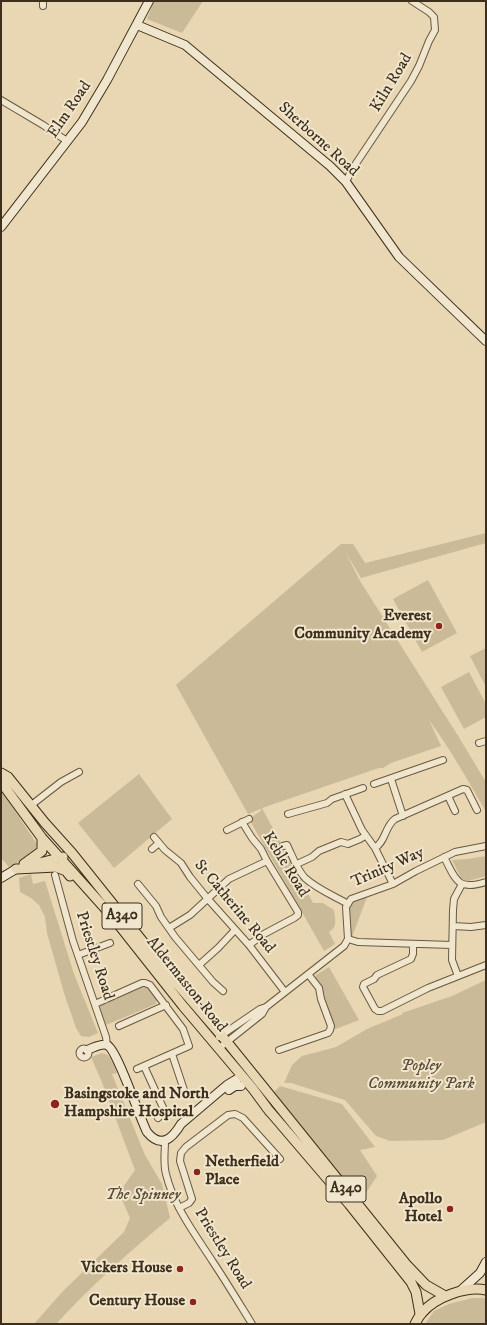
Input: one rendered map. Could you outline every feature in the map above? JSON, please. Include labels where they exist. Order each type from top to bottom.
[{"type":"main road","name":"Aldermaston Road","points":[[1,773],[8,777],[24,798],[32,804],[45,823],[72,853],[172,978],[254,1075],[406,1264],[426,1285],[445,1296]]},
{"type":"main road","name":"Aldermaston Road","points":[[1,782],[42,838],[57,867],[111,914],[233,1066],[241,1081],[270,1112],[349,1204],[411,1282],[416,1292],[420,1314]]},
{"type":"main road","points":[[22,812],[32,804]]},
{"type":"main road","name":"A340","points":[[45,823],[46,831],[62,853],[57,867]]},
{"type":"main road","points":[[16,869],[42,851],[42,838]]},
{"type":"main road","points":[[16,869],[57,867],[72,853]]},
{"type":"main road","name":"Aldermaston Road","points":[[224,1039],[241,1066],[241,1081]]},
{"type":"main road","points":[[241,1081],[249,1074],[254,1075]]},
{"type":"main road","points":[[415,1324],[420,1314],[427,1307],[445,1296],[460,1291],[475,1289],[486,1290]]},
{"type":"street","name":"Elm Road","points":[[1,227],[82,122],[107,80],[149,1]]},
{"type":"street","name":"Kiln Road","points":[[346,182],[351,171],[419,66],[435,30],[434,17],[412,1]]},
{"type":"street","name":"Sherborne Road","points":[[137,25],[185,45],[314,152],[346,182],[399,257],[486,341]]},
{"type":"street","points":[[1,100],[67,141]]},
{"type":"street","points":[[479,743],[486,741]]},
{"type":"street","points":[[433,756],[436,763]]},
{"type":"street","points":[[374,784],[443,760]]},
{"type":"street","points":[[32,804],[61,782],[79,772]]},
{"type":"street","points":[[391,779],[403,816]]},
{"type":"street","points":[[290,811],[327,803],[332,799],[363,788]]},
{"type":"street","points":[[376,848],[380,845],[390,822],[463,789],[466,790],[477,810]]},
{"type":"street","points":[[345,794],[358,823],[376,848],[393,884]]},
{"type":"street","points":[[448,796],[455,811]]},
{"type":"street","points":[[227,830],[249,819]]},
{"type":"street","name":"Keble Road","points":[[242,822],[261,849],[298,912],[298,915],[264,934],[249,945]]},
{"type":"street","points":[[296,864],[312,857],[319,851],[341,842],[348,844],[366,836]]},
{"type":"street","name":"St Catherine Road","points":[[154,837],[165,850],[181,863],[190,877],[249,945],[285,992]]},
{"type":"street","points":[[152,849],[159,843]]},
{"type":"street","points":[[283,846],[287,845],[296,864],[305,877],[348,904]]},
{"type":"street","name":"Trinity Way","points":[[348,939],[346,913],[348,904],[351,900],[393,884],[444,857],[461,851],[486,846]]},
{"type":"street","points":[[444,857],[456,880],[462,884],[472,886],[486,882]]},
{"type":"street","points":[[169,928],[190,915],[228,879],[267,861]]},
{"type":"street","name":"Priestley Road","points":[[57,867],[62,903],[106,1037],[105,1045],[110,1047],[117,1059],[147,1132],[154,1138],[165,1141],[164,1156],[166,1174],[179,1208],[190,1228],[213,1261],[252,1324]]},
{"type":"street","points":[[1,878],[16,869]]},
{"type":"street","points":[[138,884],[156,906],[161,918],[169,928],[213,982],[224,991]]},
{"type":"street","points":[[458,976],[452,960],[454,899],[462,884]]},
{"type":"street","points":[[62,903],[70,900]]},
{"type":"street","points":[[453,926],[471,927],[486,925]]},
{"type":"street","points":[[199,965],[235,930]]},
{"type":"street","points":[[216,1046],[260,1009],[266,1007],[341,949],[348,939],[358,942],[452,945]]},
{"type":"street","points":[[78,955],[110,942]]},
{"type":"street","points":[[414,944],[414,954],[412,959],[377,975],[374,979],[364,984],[363,987],[375,1009],[378,1011],[382,1011],[428,988],[486,965]]},
{"type":"street","points":[[279,1050],[328,1033],[330,1030],[319,988],[308,974]]},
{"type":"street","points":[[95,1004],[145,983],[150,985],[184,1030],[189,1046],[137,1069]]},
{"type":"street","points":[[119,1026],[166,1005]]},
{"type":"street","points":[[216,1046],[262,1014],[266,1007]]},
{"type":"street","points":[[290,1038],[292,1045]]},
{"type":"street","points":[[87,1052],[97,1050],[105,1045]]},
{"type":"street","points":[[172,1054],[184,1090]]},
{"type":"street","points":[[144,1066],[165,1112]]},
{"type":"street","points":[[209,1100],[210,1097],[230,1080],[233,1072],[233,1066]]},
{"type":"street","points":[[165,1141],[181,1124],[227,1085],[241,1081]]},
{"type":"street","points":[[177,1130],[185,1126],[241,1081]]},
{"type":"street","points":[[158,1118],[165,1112],[172,1112]]},
{"type":"street","points":[[179,1208],[189,1203],[192,1199],[180,1161],[181,1153],[186,1147],[228,1116],[235,1114],[243,1118],[280,1159]]},
{"type":"street","points":[[460,1291],[480,1272],[486,1262]]},
{"type":"green space","points":[[154,1],[203,1],[182,33],[147,19]]},
{"type":"green space","points":[[486,533],[486,543],[361,578],[345,551],[360,581],[486,782],[486,812],[459,765],[429,720],[441,746],[391,763],[383,768],[379,768],[262,808],[313,903],[323,903],[334,910],[335,925],[329,932],[335,944],[324,951],[249,819],[262,810],[260,809],[248,814],[176,685],[341,544],[353,544],[365,563]]},
{"type":"green space","points":[[428,580],[457,633],[422,652],[393,599]]},
{"type":"green space","points":[[486,648],[486,687],[470,656]]},
{"type":"green space","points":[[469,672],[486,704],[486,717],[464,729],[441,687]]},
{"type":"green space","points":[[139,774],[172,819],[114,868],[78,823]]},
{"type":"green space","points":[[1,790],[37,844],[35,854],[9,867],[1,858]]},
{"type":"green space","points":[[486,856],[486,876],[468,881],[461,878],[452,860],[467,859]]},
{"type":"green space","points":[[31,874],[33,884],[45,881],[74,974],[98,1033],[89,1037],[81,1036],[76,1028],[64,993],[47,933],[45,917],[39,905],[31,898],[20,892],[19,878]]},
{"type":"green space","points":[[366,896],[367,897],[352,937],[349,935],[348,907],[353,901]]},
{"type":"green space","points":[[329,967],[359,1020],[336,1029],[331,1028],[315,980],[316,975]]},
{"type":"green space","name":"Popley Community Park","points":[[486,980],[486,1122],[443,1140],[390,1141],[376,1136],[345,1100],[291,1083],[284,1083],[292,1065],[302,1056],[336,1047],[367,1029],[403,1014],[402,1013],[452,996]]},
{"type":"green space","points":[[143,985],[147,986],[157,998],[156,1004],[106,1025],[99,1007],[100,1004]]},
{"type":"green space","name":"The Spinney","points":[[102,1053],[108,1056],[114,1063],[117,1073],[112,1074],[145,1155],[162,1184],[170,1218],[111,1269],[56,1324],[34,1324],[63,1291],[124,1232],[130,1218],[120,1195],[121,1190],[135,1170],[91,1057]]},
{"type":"green space","points":[[280,1086],[342,1104],[375,1147],[360,1150],[377,1176],[360,1202],[273,1093]]},
{"type":"green space","points":[[472,1298],[486,1298],[486,1324],[425,1324],[434,1311],[449,1304]]},
{"type":"place","name":"Everest Community Academy","points":[[439,626]]},
{"type":"place","name":"Basingstoke and North Hampshire Hospital","points":[[55,1104]]},
{"type":"place","name":"Netherfield Place","points":[[197,1172]]},
{"type":"place","name":"Apollo Hotel","points":[[450,1209]]},
{"type":"place","name":"Vickers House","points":[[180,1269]]},
{"type":"place","name":"Century House","points":[[193,1302]]}]
